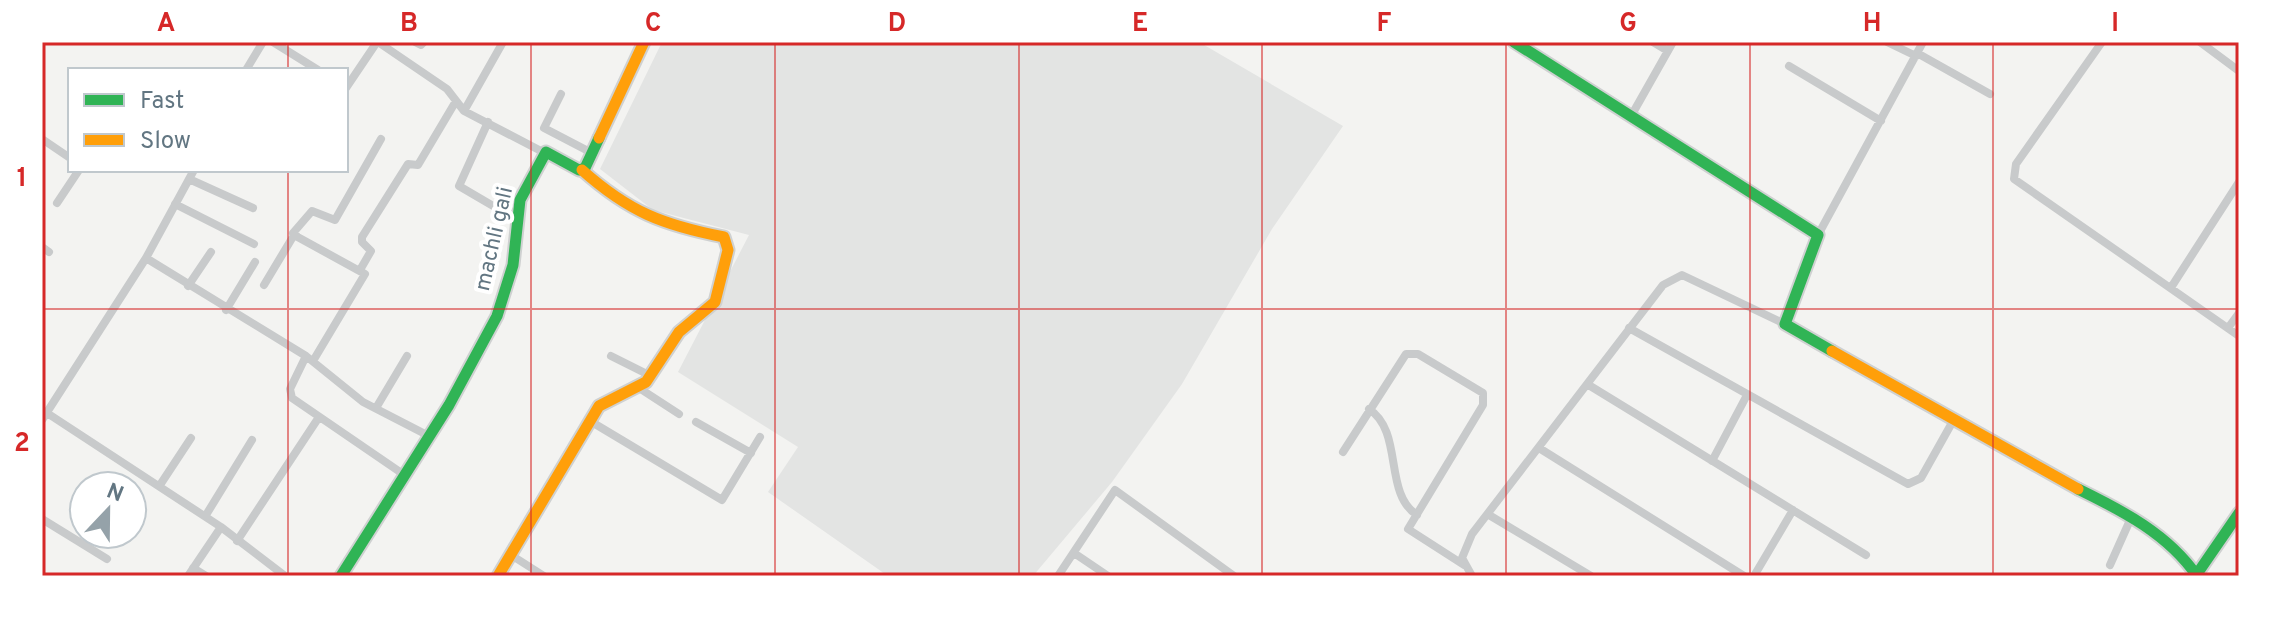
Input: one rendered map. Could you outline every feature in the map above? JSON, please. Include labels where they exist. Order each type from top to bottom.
[{"type":"street","points":[[248,42],[261,45],[251,68]]},
{"type":"street","points":[[273,42],[315,68]]},
{"type":"street","points":[[348,85],[377,42],[436,80],[464,111],[582,170],[639,216],[724,237],[728,242],[715,302],[679,332],[651,376],[639,388],[604,401],[498,576]]},
{"type":"street","points":[[415,42],[421,45],[424,42]]},
{"type":"street","points":[[464,111],[503,42]]},
{"type":"street","points":[[582,170],[644,42]]},
{"type":"street","points":[[1514,42],[1818,235]]},
{"type":"street","points":[[1653,42],[1668,51]]},
{"type":"street","points":[[1630,118],[1673,42]]},
{"type":"street","points":[[1887,42],[1990,94]]},
{"type":"street","points":[[1785,324],[1818,235],[1923,42]]},
{"type":"street","points":[[2102,42],[2016,164],[2013,174],[2020,184],[2172,286],[2239,336]]},
{"type":"street","points":[[2200,42],[2239,71]]},
{"type":"street","points":[[1789,66],[1881,121]]},
{"type":"street","points":[[561,94],[544,128],[592,153]]},
{"type":"street","points":[[360,270],[371,251],[362,242],[362,237],[408,164],[418,165],[456,101]]},
{"type":"street","points":[[488,122],[459,186],[517,220]]},
{"type":"street","points":[[42,139],[68,157]]},
{"type":"street","points":[[381,139],[335,220],[312,211],[293,233],[360,270],[365,276],[289,392],[319,417],[403,474]]},
{"type":"street","name":"machli gali","points":[[341,576],[429,436],[497,316],[517,249],[520,200],[543,152]]},
{"type":"street","points":[[57,203],[78,172]]},
{"type":"street","points":[[193,172],[146,258],[44,417],[206,515],[285,576]]},
{"type":"street","points":[[189,179],[253,208]]},
{"type":"street","points":[[2172,286],[2239,182]]},
{"type":"street","points":[[175,204],[254,244]]},
{"type":"street","points":[[264,285],[292,237],[297,236]]},
{"type":"street","points":[[188,286],[211,252]]},
{"type":"street","points":[[146,258],[309,359],[376,408],[429,436]]},
{"type":"street","points":[[226,310],[255,262]]},
{"type":"street","points":[[1465,565],[1464,547],[1663,285],[1682,275],[1785,324],[1953,421],[2131,518],[2175,550],[2197,575],[2239,513]]},
{"type":"street","points":[[2228,328],[2239,313]]},
{"type":"street","points":[[1629,328],[1908,484],[1921,478],[1953,421]]},
{"type":"street","points":[[1343,452],[1401,357],[1413,353],[1485,395],[1483,405],[1408,529],[1465,565],[1472,576]]},
{"type":"street","points":[[376,408],[407,356]]},
{"type":"street","points":[[611,356],[651,376]]},
{"type":"street","points":[[1587,384],[1866,555]]},
{"type":"street","points":[[639,388],[679,414]]},
{"type":"street","points":[[1712,461],[1747,395]]},
{"type":"street","points":[[1369,409],[1382,419],[1405,506],[1417,515]]},
{"type":"street","points":[[237,541],[319,417]]},
{"type":"street","points":[[590,421],[722,500],[760,437]]},
{"type":"street","points":[[696,422],[751,453]]},
{"type":"street","points":[[160,485],[191,438]]},
{"type":"street","points":[[206,515],[252,440]]},
{"type":"street","points":[[1539,448],[1744,576]]},
{"type":"street","points":[[1058,576],[1115,490],[1234,576]]},
{"type":"street","points":[[1754,576],[1793,510]]},
{"type":"street","points":[[1489,515],[1591,576]]},
{"type":"street","points":[[2110,565],[2131,518]]},
{"type":"street","points":[[42,519],[107,559]]},
{"type":"street","points":[[206,576],[190,572],[221,527]]},
{"type":"street","points":[[1074,553],[1108,576]]},
{"type":"street","points":[[511,555],[544,576]]},
{"type":"shaded area","points":[[662,42],[1199,42],[1343,126],[1272,229],[1182,384],[1112,482],[1033,576],[888,576],[768,492],[798,447],[678,372],[749,235],[653,210],[600,169]]},
{"type":"traffic: fast","points":[[1514,42],[1818,235],[1785,324],[1832,351]]},
{"type":"traffic: fast","points":[[341,576],[449,405],[497,316],[513,265],[520,200],[546,152],[579,170],[585,168],[599,138]]},
{"type":"traffic: fast","points":[[2078,489],[2128,515],[2158,536],[2197,576]]},
{"type":"traffic: fast","points":[[2197,574],[2239,513]]},
{"type":"traffic: slow","points":[[599,138],[644,42]]},
{"type":"traffic: slow","points":[[498,576],[599,406],[646,382],[679,332],[715,302],[728,250],[724,237],[648,215],[615,196],[582,170]]},
{"type":"traffic: slow","points":[[1832,351],[2078,489]]}]
